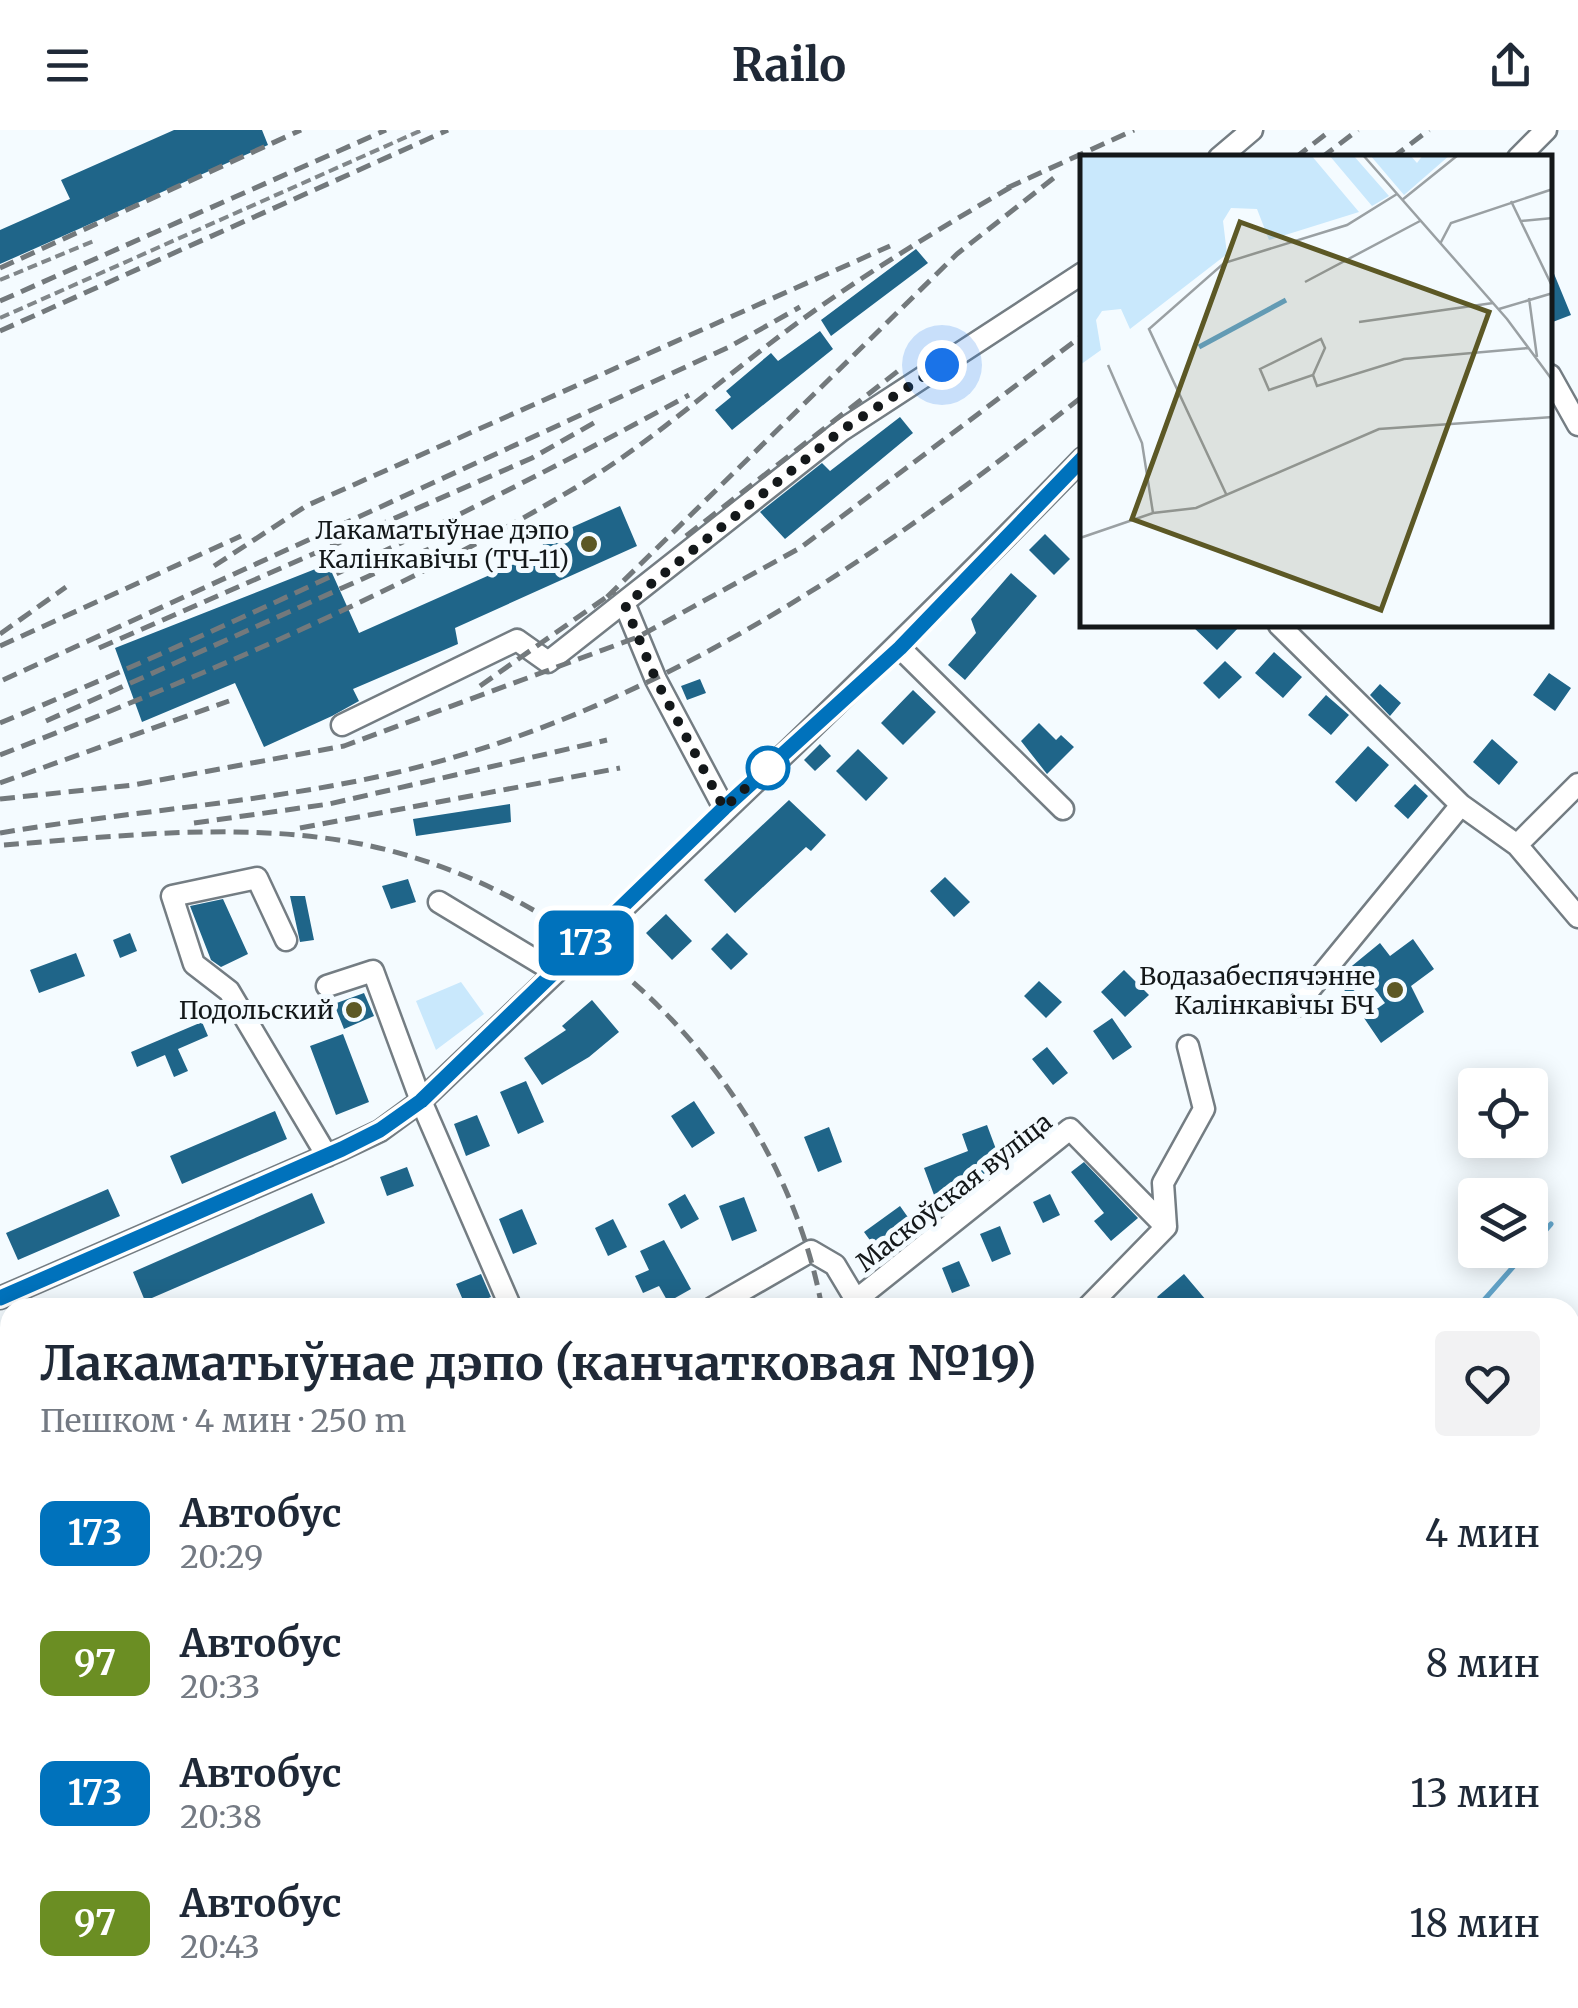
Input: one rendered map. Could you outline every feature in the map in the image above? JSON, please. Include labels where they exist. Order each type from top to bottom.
[{"type":"street","points":[[1223,155],[1252,130]]},
{"type":"street","points":[[1521,155],[1546,130]]},
{"type":"street","points":[[342,726],[517,640],[548,662],[842,430],[1080,275]]},
{"type":"street","points":[[1553,380],[1578,426]]},
{"type":"street","points":[[0,1298],[328,1156],[380,1130],[421,1101],[724,808],[900,648],[1080,461]]},
{"type":"street","points":[[625,605],[656,680],[724,808]]},
{"type":"street","points":[[1282,628],[1461,806],[1517,845],[1578,917]]},
{"type":"street","points":[[900,648],[1063,808]]},
{"type":"street","points":[[1517,845],[1578,784]]},
{"type":"street","points":[[1296,1006],[1461,806]]},
{"type":"street","points":[[286,940],[257,878],[172,896],[194,964],[229,991],[328,1156]]},
{"type":"street","points":[[439,902],[555,972]]},
{"type":"street","points":[[326,986],[373,971],[421,1101],[506,1298]]},
{"type":"street","points":[[1097,1298],[1166,1227],[1163,1183],[1204,1109],[1188,1046]]},
{"type":"street","name":"Маскоўская вуліца","points":[[863,1298],[1070,1129],[1166,1227]]},
{"type":"street","name":"Маскоўская вуліца","points":[[729,1298],[812,1250],[835,1265],[853,1298]]},
{"type":"path","points":[[0,318],[422,130]]},
{"type":"path","points":[[0,280],[96,240]]},
{"type":"shaded area","points":[[461,982],[484,1014],[436,1050],[416,1001]]},
{"type":"building","points":[[174,130],[262,130],[268,145],[0,264],[0,230],[70,199],[61,180]]},
{"type":"building","points":[[916,249],[928,263],[831,336],[821,320]]},
{"type":"building","points":[[1553,271],[1571,315],[1553,322]]},
{"type":"building","points":[[820,331],[833,349],[732,430],[715,410],[731,397],[726,391],[771,353],[778,361]]},
{"type":"building","points":[[900,417],[913,433],[785,539],[760,512],[822,463],[830,471]]},
{"type":"building","points":[[620,506],[637,546],[455,628],[458,644],[353,689],[359,701],[264,747],[235,683],[142,722],[115,648],[328,564],[359,633],[546,550],[541,541]]},
{"type":"building","points":[[1045,534],[1070,559],[1054,575],[1029,550]]},
{"type":"building","points":[[1011,573],[1037,596],[965,680],[948,665],[976,633],[971,619]]},
{"type":"building","points":[[1194,628],[1238,628],[1217,650]]},
{"type":"building","points":[[1274,652],[1302,677],[1283,698],[1255,673]]},
{"type":"building","points":[[1225,661],[1242,677],[1219,699],[1203,683]]},
{"type":"building","points":[[1549,673],[1571,688],[1555,711],[1533,695]]},
{"type":"building","points":[[700,679],[706,693],[687,700],[681,686]]},
{"type":"building","points":[[1380,684],[1401,703],[1390,716],[1370,695]]},
{"type":"building","points":[[913,690],[936,712],[903,745],[881,723]]},
{"type":"building","points":[[1326,695],[1349,715],[1331,735],[1308,715]]},
{"type":"building","points":[[1039,723],[1056,740],[1061,735],[1074,747],[1047,774],[1021,741]]},
{"type":"building","points":[[1492,739],[1518,762],[1499,785],[1473,762]]},
{"type":"building","points":[[820,744],[831,756],[815,771],[804,760]]},
{"type":"building","points":[[1368,746],[1389,765],[1356,802],[1335,782]]},
{"type":"building","points":[[858,749],[888,778],[866,801],[836,771]]},
{"type":"building","points":[[1415,784],[1428,796],[1408,819],[1394,806]]},
{"type":"building","points":[[789,800],[826,835],[811,851],[806,847],[735,913],[704,880]]},
{"type":"building","points":[[510,804],[511,822],[416,836],[413,819]]},
{"type":"building","points":[[945,877],[970,902],[954,917],[930,891]]},
{"type":"building","points":[[408,879],[416,902],[391,909],[382,886]]},
{"type":"building","points":[[290,896],[305,896],[314,940],[300,942]]},
{"type":"building","points":[[223,899],[248,954],[221,967],[211,960],[190,906]]},
{"type":"building","points":[[666,914],[692,941],[672,960],[646,933]]},
{"type":"building","points":[[130,933],[137,951],[120,958],[113,940]]},
{"type":"building","points":[[727,933],[748,954],[731,970],[711,949]]},
{"type":"building","name":"Водазабеспячэнне Калінкавічы БЧ","points":[[1413,939],[1434,969],[1411,986],[1424,1012],[1381,1043],[1364,1018],[1385,1003],[1368,980],[1348,995],[1336,979],[1380,943],[1390,956]]},
{"type":"building","points":[[76,953],[85,976],[39,993],[30,970]]},
{"type":"building","points":[[1124,970],[1149,995],[1125,1017],[1101,992]]},
{"type":"building","points":[[1039,981],[1062,1002],[1046,1018],[1024,996]]},
{"type":"building","name":"Подольский","points":[[364,993],[374,1016],[344,1029],[334,1004]]},
{"type":"building","points":[[592,1000],[619,1032],[589,1057],[542,1085],[524,1058],[566,1030],[562,1026]]},
{"type":"building","points":[[1112,1018],[1132,1047],[1113,1060],[1093,1031]]},
{"type":"building","points":[[202,1022],[208,1036],[178,1049],[188,1071],[174,1077],[165,1055],[137,1067],[131,1052]]},
{"type":"building","points":[[343,1034],[369,1102],[336,1115],[310,1046]]},
{"type":"building","points":[[1047,1047],[1068,1073],[1053,1085],[1032,1059]]},
{"type":"building","points":[[526,1081],[544,1122],[518,1134],[500,1092]]},
{"type":"building","points":[[694,1101],[715,1133],[692,1148],[671,1116]]},
{"type":"building","points":[[275,1111],[287,1139],[182,1184],[170,1156]]},
{"type":"building","points":[[477,1115],[490,1146],[466,1156],[454,1124]]},
{"type":"building","points":[[987,1125],[1000,1160],[984,1166],[988,1176],[959,1186],[962,1193],[937,1203],[924,1168],[968,1151],[962,1134]]},
{"type":"building","points":[[829,1127],[842,1162],[818,1172],[804,1137]]},
{"type":"building","points":[[1084,1162],[1138,1218],[1111,1241],[1094,1221],[1104,1213],[1071,1172]]},
{"type":"building","points":[[407,1167],[414,1186],[387,1196],[380,1177]]},
{"type":"building","points":[[108,1189],[120,1216],[18,1260],[6,1233]]},
{"type":"building","points":[[312,1193],[325,1223],[152,1298],[144,1298],[133,1272]]},
{"type":"building","points":[[685,1194],[699,1219],[681,1229],[668,1204]]},
{"type":"building","points":[[1050,1194],[1060,1215],[1043,1223],[1033,1202]]},
{"type":"building","points":[[744,1197],[757,1231],[732,1241],[719,1206]]},
{"type":"building","points":[[900,1206],[912,1223],[892,1238],[897,1245],[882,1257],[864,1232]]},
{"type":"building","points":[[522,1209],[537,1244],[513,1254],[499,1219]]},
{"type":"building","points":[[613,1219],[627,1247],[608,1256],[595,1228]]},
{"type":"building","points":[[1000,1226],[1011,1254],[992,1262],[980,1234]]},
{"type":"building","points":[[664,1240],[691,1289],[675,1298],[666,1298],[659,1286],[643,1293],[635,1276],[649,1270],[640,1251]]},
{"type":"building","points":[[959,1261],[970,1286],[952,1293],[942,1268]]},
{"type":"building","points":[[481,1274],[491,1297],[462,1298],[456,1284]]},
{"type":"building","points":[[1184,1274],[1204,1298],[1158,1298]]},
{"type":"waterway","points":[[1548,1227],[1551,1224]]},
{"type":"waterway","points":[[1486,1298],[1512,1268]]},
{"type":"railway","points":[[0,268],[301,130]]},
{"type":"railway","points":[[0,301],[386,130]]},
{"type":"railway","points":[[0,331],[448,130]]},
{"type":"railway","points":[[1007,188],[1134,130]]},
{"type":"railway","points":[[1299,155],[1331,130]]},
{"type":"railway","points":[[1325,155],[1358,130]]},
{"type":"railway","points":[[1396,155],[1429,130]]},
{"type":"railway","points":[[607,597],[957,254],[1055,177]]},
{"type":"railway","points":[[0,755],[293,633],[506,527],[634,449],[852,285],[1016,184]]},
{"type":"railway","points":[[214,566],[306,506],[890,246]]},
{"type":"railway","points":[[3,680],[729,347],[800,307]]},
{"type":"railway","points":[[0,799],[133,785],[344,746],[638,637],[800,548],[1080,337]]},
{"type":"railway","points":[[686,536],[898,371]]},
{"type":"railway","points":[[0,723],[349,568],[689,395]]},
{"type":"railway","points":[[0,833],[293,792],[390,774],[487,747],[580,712],[670,671],[841,572],[924,516],[1080,398]]},
{"type":"railway","points":[[99,648],[532,458],[599,420]]},
{"type":"railway","points":[[0,646],[241,536]]},
{"type":"railway","points":[[46,721],[429,549]]},
{"type":"railway","points":[[0,634],[66,587]]},
{"type":"railway","points":[[480,686],[615,591]]},
{"type":"railway","points":[[0,783],[229,701]]},
{"type":"railway","points":[[194,823],[329,804],[607,740]]},
{"type":"railway","points":[[300,828],[620,768]]},
{"type":"railway","points":[[4,845],[182,832],[317,837],[361,844],[444,868],[522,904],[595,951],[660,1008],[717,1074],[764,1146],[800,1225],[819,1298]]},
{"type":"bus line","name":"173","points":[[0,1298],[342,1149],[380,1130],[421,1101],[724,808],[900,648],[1080,461]]},
{"type":"place","name":"Лакаматыўнае дэпо Калінкавічы (ТЧ-11)","points":[[589,544]]},
{"type":"place","name":"Водазабеспячэнне Калінкавічы БЧ","points":[[1395,990]]},
{"type":"place","name":"Подольский","points":[[354,1010]]},
{"type":"route","points":[[768,768],[776,760],[724,808],[656,680],[625,605],[842,430],[942,365]]}]
